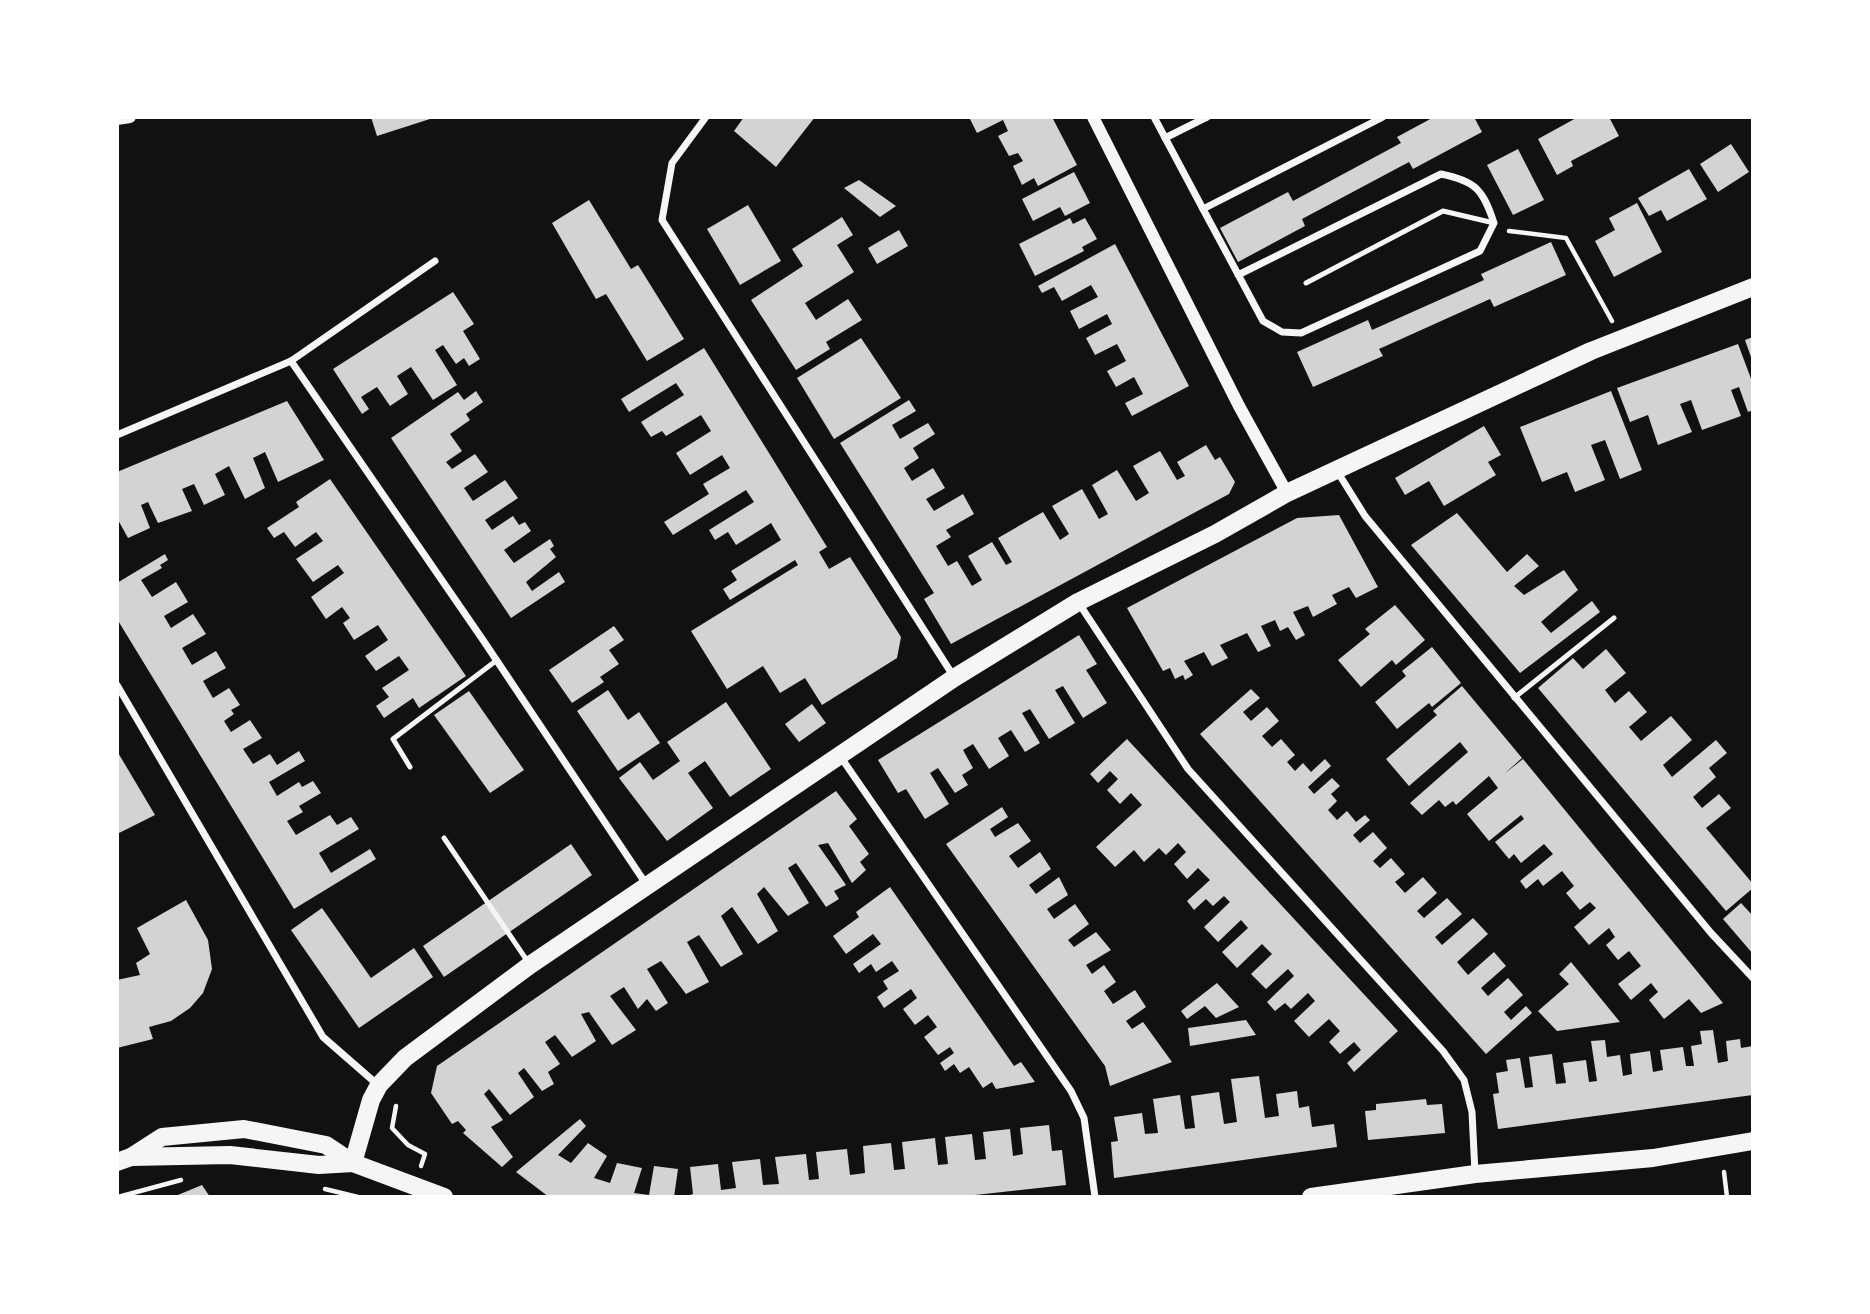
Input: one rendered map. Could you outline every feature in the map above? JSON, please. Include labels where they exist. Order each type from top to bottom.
[{"type":"main road","points":[[352,1163],[371,1100],[379,1085],[405,1058],[530,965],[648,888],[954,678],[1078,602],[1215,534],[1287,493],[1621,339],[1753,287]]},
{"type":"main road","points":[[124,1159],[162,1137],[244,1129],[326,1145],[352,1163],[444,1197]]},
{"type":"main road","points":[[1311,1197],[1475,1174],[1653,1158],[1753,1141]]},
{"type":"main road","points":[[124,1159],[230,1154],[319,1165],[352,1163]]},
{"type":"street","points":[[117,119],[130,117]]},
{"type":"street","points":[[706,117],[672,163],[662,219],[954,678]]},
{"type":"street","points":[[1093,117],[1287,493]]},
{"type":"street","points":[[1154,117],[1238,275],[1263,321],[1282,332],[1301,333],[1480,251],[1493,226],[1486,198],[1468,180],[1441,174],[1238,275]]},
{"type":"street","points":[[1165,138],[1208,117]]},
{"type":"street","points":[[1203,209],[1383,117]]},
{"type":"street","points":[[117,435],[291,361],[435,261]]},
{"type":"street","points":[[291,361],[497,660],[648,888]]},
{"type":"street","points":[[1337,470],[1365,516],[1514,698],[1753,978]]},
{"type":"street","points":[[1078,602],[1188,769],[1443,1051],[1464,1080],[1472,1112],[1475,1174]]},
{"type":"street","points":[[117,685],[323,1037],[379,1085]]},
{"type":"street","points":[[839,756],[1070,1091],[1084,1118],[1095,1197]]},
{"type":"lane","points":[[1306,283],[1443,211],[1493,226]]},
{"type":"lane","points":[[1514,698],[1614,618]]},
{"type":"lane","points":[[410,767],[393,739],[497,660]]},
{"type":"lane","points":[[444,838],[530,965]]},
{"type":"path","points":[[1493,226],[1566,238],[1621,339]]},
{"type":"path","points":[[397,1102],[392,1128],[408,1145],[425,1154]]},
{"type":"path","points":[[1724,1172],[1727,1197]]},
{"type":"path","points":[[118,1197],[190,1178]]},
{"type":"path","points":[[318,1188],[358,1197]]},
{"type":"building","points":[[371,117],[433,117],[433,118],[377,136]]},
{"type":"building","points":[[744,117],[815,117],[776,167],[734,131]]},
{"type":"building","points":[[969,117],[1052,117],[1077,165],[1038,186],[1034,178],[1022,185],[1013,166],[1023,161],[1018,153],[1009,156],[998,136],[1008,131],[1003,120],[977,133]]},
{"type":"building","points":[[1434,117],[1474,117],[1482,132],[1413,169],[1409,162],[1302,219],[1305,226],[1238,262],[1220,228],[1288,192],[1293,201],[1401,143],[1397,137]]},
{"type":"building","points":[[1578,117],[1609,117],[1619,136],[1571,161],[1573,166],[1557,175],[1538,139]]},
{"type":"building","points":[[1731,144],[1749,172],[1718,192],[1700,164]]},
{"type":"building","points":[[1518,149],[1544,200],[1513,215],[1487,165]]},
{"type":"building","points":[[1689,169],[1707,199],[1667,221],[1661,210],[1649,216],[1638,198]]},
{"type":"building","points":[[1074,172],[1090,203],[1065,216],[1060,207],[1033,221],[1022,199]]},
{"type":"building","points":[[859,180],[896,206],[880,217],[844,188]]},
{"type":"building","points":[[589,200],[631,269],[638,265],[684,339],[647,361],[606,294],[596,299],[552,223]]},
{"type":"building","points":[[1637,203],[1662,252],[1614,277],[1595,241],[1615,230],[1609,218]]},
{"type":"building","points":[[748,205],[781,261],[740,285],[707,229]]},
{"type":"building","points":[[842,217],[853,235],[837,245],[854,272],[805,303],[816,320],[848,299],[862,320],[826,342],[830,349],[796,370],[751,300],[803,266],[792,249]]},
{"type":"building","points":[[1070,218],[1073,224],[1085,218],[1097,239],[1082,247],[1084,251],[1035,276],[1019,244]]},
{"type":"building","points":[[899,230],[908,246],[877,264],[868,248]]},
{"type":"building","points":[[1551,242],[1566,275],[1494,307],[1490,299],[1379,349],[1383,356],[1313,387],[1297,352],[1368,320],[1372,330],[1484,280],[1481,274]]},
{"type":"building","points":[[1115,244],[1189,386],[1132,416],[1125,403],[1143,394],[1134,377],[1116,387],[1107,371],[1126,361],[1117,344],[1095,355],[1086,338],[1112,324],[1107,314],[1079,329],[1070,311],[1098,297],[1091,285],[1062,301],[1054,287],[1042,293],[1038,286]]},
{"type":"building","points":[[453,292],[474,324],[463,331],[480,359],[469,366],[464,358],[456,364],[443,345],[435,350],[457,385],[433,400],[411,367],[397,376],[408,394],[390,406],[377,387],[361,397],[369,409],[362,414],[333,369]]},
{"type":"building","points":[[1753,337],[1753,360],[1752,360],[1745,340]]},
{"type":"building","points":[[861,338],[901,398],[834,439],[797,378]]},
{"type":"building","points":[[1738,344],[1753,384],[1753,410],[1748,412],[1739,387],[1731,390],[1741,416],[1702,430],[1691,400],[1680,404],[1692,432],[1658,445],[1648,415],[1630,422],[1617,388]]},
{"type":"building","points":[[704,348],[827,547],[819,552],[829,569],[850,557],[901,637],[897,658],[822,705],[805,678],[780,693],[763,666],[727,689],[691,631],[798,565],[795,560],[730,600],[723,589],[737,580],[731,571],[781,540],[771,523],[736,545],[728,532],[715,540],[709,530],[754,502],[746,490],[673,535],[664,522],[709,494],[703,484],[730,468],[722,455],[690,475],[676,453],[711,431],[701,415],[666,436],[662,431],[651,437],[641,422],[684,395],[676,383],[629,412],[621,399]]},
{"type":"building","points":[[476,391],[483,402],[466,414],[470,420],[450,434],[462,451],[446,462],[452,469],[475,454],[488,472],[464,488],[473,501],[505,480],[518,498],[485,520],[492,530],[513,516],[519,525],[525,522],[531,531],[504,550],[514,563],[550,539],[554,546],[550,549],[556,557],[526,582],[532,591],[559,572],[565,582],[511,618],[391,438],[458,392],[464,400]]},
{"type":"building","points":[[1611,391],[1642,470],[1620,479],[1605,440],[1591,445],[1605,480],[1575,492],[1567,472],[1542,482],[1520,427]]},
{"type":"building","points":[[909,400],[916,411],[892,425],[900,439],[928,423],[935,434],[913,448],[919,458],[904,468],[912,481],[933,468],[945,488],[926,499],[934,511],[963,494],[974,514],[946,530],[951,537],[936,546],[948,566],[957,561],[972,586],[982,580],[968,556],[992,542],[1006,565],[1012,562],[998,538],[1043,512],[1060,540],[1069,534],[1052,506],[1082,489],[1099,519],[1108,514],[1092,485],[1117,470],[1136,501],[1149,493],[1133,466],[1160,451],[1177,480],[1185,476],[1177,462],[1206,445],[1215,460],[1220,457],[1235,482],[1229,494],[951,644],[924,599],[934,593],[840,443]]},
{"type":"building","points":[[287,401],[324,460],[278,482],[265,452],[253,458],[265,488],[245,499],[229,466],[215,474],[225,495],[204,505],[194,484],[182,489],[192,511],[158,523],[148,502],[141,505],[150,528],[128,538],[117,518],[117,472]]},
{"type":"building","points":[[1484,426],[1501,455],[1488,462],[1496,475],[1444,506],[1429,481],[1405,495],[1395,478]]},
{"type":"building","points":[[330,479],[466,676],[419,708],[413,698],[384,718],[376,706],[389,697],[382,688],[409,670],[399,656],[376,671],[365,656],[388,640],[378,625],[354,640],[343,623],[350,618],[342,607],[326,619],[311,597],[344,573],[338,565],[313,582],[296,559],[323,541],[316,532],[295,547],[284,532],[274,538],[267,528],[299,507],[296,502]]},
{"type":"building","points":[[1457,513],[1507,572],[1527,554],[1539,566],[1514,586],[1524,595],[1564,570],[1578,590],[1541,622],[1551,633],[1592,601],[1600,612],[1520,673],[1411,545]]},
{"type":"building","points":[[1339,515],[1378,587],[1356,598],[1349,587],[1332,595],[1337,604],[1313,617],[1308,606],[1293,612],[1305,635],[1296,640],[1288,627],[1280,631],[1275,620],[1261,626],[1271,646],[1258,652],[1247,633],[1220,645],[1228,658],[1212,666],[1204,652],[1184,661],[1193,675],[1185,680],[1183,675],[1175,679],[1170,668],[1163,671],[1127,608],[1297,518]]},
{"type":"building","points":[[165,554],[168,560],[160,565],[162,568],[141,580],[152,597],[176,582],[188,602],[164,616],[171,628],[193,614],[206,634],[182,648],[192,665],[216,651],[226,668],[203,681],[213,698],[229,688],[240,705],[231,710],[234,714],[224,721],[231,732],[250,720],[262,738],[243,749],[253,764],[270,754],[277,765],[299,751],[305,761],[269,782],[277,796],[299,782],[302,787],[313,781],[321,793],[299,806],[303,812],[287,821],[296,835],[330,815],[337,825],[351,817],[359,829],[319,853],[331,873],[370,849],[376,859],[294,909],[117,619],[117,583]]},
{"type":"building","points":[[1395,605],[1425,640],[1396,665],[1392,660],[1361,687],[1338,660],[1370,634],[1365,629]]},
{"type":"building","points":[[614,626],[624,640],[609,650],[619,664],[600,677],[604,682],[572,703],[549,670]]},
{"type":"building","points":[[1079,635],[1097,664],[1086,670],[1107,703],[1083,718],[1063,686],[1055,690],[1075,723],[1049,739],[1030,709],[1022,713],[1040,743],[1025,752],[1011,730],[998,738],[1009,756],[989,769],[973,744],[963,750],[973,768],[962,775],[968,785],[955,793],[938,768],[930,773],[949,804],[925,819],[906,789],[898,793],[878,760]]},
{"type":"building","points":[[1432,647],[1461,683],[1432,707],[1429,703],[1397,729],[1375,702],[1406,676],[1402,671]]},
{"type":"building","points":[[1606,649],[1626,673],[1605,690],[1615,703],[1629,691],[1647,712],[1629,727],[1641,741],[1671,716],[1692,740],[1663,765],[1672,777],[1716,740],[1727,753],[1709,768],[1716,777],[1693,797],[1702,808],[1719,794],[1731,808],[1706,828],[1753,884],[1753,888],[1726,911],[1538,688],[1573,658],[1583,669]]},
{"type":"building","points":[[1462,686],[1522,758],[1504,774],[1523,759],[1723,1003],[1701,1013],[1689,999],[1664,1019],[1649,1000],[1658,992],[1651,983],[1631,1000],[1618,984],[1641,966],[1629,951],[1618,960],[1606,945],[1615,937],[1609,928],[1589,945],[1574,927],[1596,908],[1590,902],[1580,910],[1566,893],[1574,886],[1562,871],[1543,886],[1538,879],[1526,889],[1520,881],[1553,854],[1544,844],[1521,863],[1514,854],[1509,859],[1495,842],[1524,819],[1521,815],[1489,841],[1467,814],[1498,788],[1489,776],[1456,805],[1453,801],[1445,807],[1439,800],[1422,815],[1410,803],[1468,752],[1460,742],[1409,786],[1386,759],[1437,715],[1433,711]]},
{"type":"building","points":[[1251,689],[1260,698],[1243,712],[1251,721],[1267,707],[1279,721],[1262,736],[1272,747],[1281,739],[1295,755],[1287,762],[1295,771],[1303,763],[1311,772],[1325,759],[1331,766],[1308,787],[1314,794],[1332,778],[1340,786],[1331,794],[1337,801],[1328,810],[1337,820],[1347,811],[1356,822],[1365,815],[1370,820],[1353,835],[1360,843],[1373,832],[1387,848],[1373,861],[1380,868],[1391,858],[1405,874],[1395,882],[1405,893],[1423,877],[1437,893],[1417,911],[1424,918],[1447,898],[1462,914],[1435,937],[1442,945],[1473,918],[1488,934],[1457,962],[1468,975],[1494,952],[1506,966],[1481,988],[1488,996],[1508,978],[1523,995],[1504,1012],[1511,1020],[1526,1006],[1532,1013],[1486,1054],[1200,734]]},
{"type":"building","points":[[608,690],[628,720],[639,712],[660,743],[618,771],[577,711]]},
{"type":"building","points":[[469,691],[524,770],[490,793],[434,715]]},
{"type":"building","points":[[726,702],[771,769],[730,797],[705,761],[688,773],[713,808],[667,841],[619,778],[640,762],[653,780],[680,761],[667,742]]},
{"type":"building","points":[[812,704],[826,723],[799,742],[785,724]]},
{"type":"building","points":[[1127,739],[1398,1031],[1354,1072],[1347,1063],[1361,1050],[1354,1042],[1340,1054],[1329,1042],[1340,1031],[1329,1019],[1309,1037],[1294,1021],[1315,1001],[1308,993],[1291,1009],[1285,1003],[1275,1011],[1267,1002],[1294,976],[1288,969],[1266,989],[1251,974],[1272,954],[1262,944],[1237,968],[1222,952],[1248,928],[1241,920],[1218,942],[1204,927],[1230,902],[1224,896],[1213,906],[1206,899],[1194,910],[1187,901],[1210,880],[1198,868],[1187,879],[1174,864],[1186,852],[1178,843],[1166,855],[1159,848],[1144,862],[1134,850],[1115,867],[1096,847],[1142,805],[1131,793],[1120,804],[1107,790],[1118,779],[1110,771],[1098,783],[1090,774]]},
{"type":"building","points":[[117,751],[155,815],[117,834]]},
{"type":"building","points":[[836,791],[857,819],[849,826],[869,854],[860,862],[866,870],[852,883],[828,843],[818,845],[846,885],[834,891],[839,899],[826,907],[796,863],[788,868],[809,903],[788,916],[764,887],[757,894],[778,931],[758,944],[732,907],[721,916],[743,954],[721,967],[699,935],[687,942],[709,982],[686,994],[661,961],[647,969],[668,1003],[656,1011],[647,999],[638,1009],[624,987],[610,996],[636,1030],[612,1045],[589,1012],[581,1014],[596,1041],[572,1057],[555,1035],[545,1042],[560,1064],[548,1072],[554,1084],[542,1091],[524,1068],[518,1073],[534,1097],[510,1115],[489,1089],[484,1094],[503,1120],[491,1127],[513,1157],[502,1167],[463,1133],[466,1130],[458,1121],[452,1124],[431,1093],[437,1066]]},
{"type":"building","points":[[1002,807],[1008,817],[990,829],[995,837],[1018,823],[1031,841],[1009,856],[1018,868],[1040,852],[1051,869],[1029,885],[1036,894],[1059,877],[1068,895],[1047,909],[1054,919],[1075,904],[1089,924],[1068,940],[1074,947],[1096,932],[1111,950],[1086,965],[1092,974],[1104,965],[1116,982],[1104,991],[1113,1004],[1135,990],[1146,1007],[1126,1021],[1132,1029],[1143,1022],[1172,1062],[1110,1086],[1105,1066],[946,844]]},
{"type":"building","points":[[571,844],[592,875],[444,977],[423,946]]},
{"type":"building","points":[[890,887],[1014,1066],[1021,1062],[1035,1082],[996,1089],[992,1082],[983,1088],[969,1067],[960,1073],[954,1064],[945,1071],[940,1063],[954,1053],[950,1047],[938,1055],[924,1037],[937,1027],[928,1015],[915,1025],[903,1009],[917,998],[911,989],[884,1008],[877,997],[888,989],[883,981],[899,971],[892,961],[876,972],[871,964],[859,973],[853,964],[881,944],[873,934],[846,954],[833,936],[859,917],[856,912]]},
{"type":"building","points":[[186,900],[208,940],[212,969],[203,993],[190,1008],[171,1021],[149,1027],[153,1039],[117,1048],[117,980],[140,975],[136,963],[150,954],[137,928]]},
{"type":"building","points":[[1741,903],[1753,916],[1753,954],[1723,919]]},
{"type":"building","points":[[322,908],[371,978],[414,948],[433,977],[359,1028],[291,930]]},
{"type":"building","points":[[1571,962],[1620,1022],[1557,1031],[1538,1011],[1569,984],[1559,974]]},
{"type":"building","points":[[1217,983],[1239,1007],[1216,1018],[1205,1006],[1187,1019],[1181,1011]]},
{"type":"building","points":[[1246,1020],[1256,1035],[1190,1046],[1188,1028]]},
{"type":"building","points":[[1713,1030],[1718,1063],[1728,1061],[1726,1041],[1740,1039],[1741,1048],[1753,1046],[1753,1095],[1498,1129],[1493,1094],[1499,1093],[1496,1073],[1508,1071],[1506,1060],[1520,1058],[1525,1088],[1533,1087],[1529,1057],[1552,1054],[1556,1084],[1566,1083],[1563,1063],[1586,1060],[1589,1082],[1597,1081],[1591,1041],[1605,1040],[1607,1057],[1620,1055],[1623,1076],[1632,1074],[1630,1054],[1650,1051],[1653,1072],[1663,1070],[1660,1050],[1683,1047],[1686,1066],[1694,1066],[1691,1046],[1702,1044],[1700,1031]]},
{"type":"building","points":[[1259,1076],[1265,1118],[1279,1116],[1276,1094],[1297,1091],[1299,1108],[1309,1106],[1312,1127],[1334,1124],[1337,1147],[1114,1178],[1111,1142],[1118,1141],[1114,1117],[1142,1113],[1145,1134],[1158,1133],[1153,1099],[1180,1095],[1185,1129],[1195,1128],[1191,1096],[1219,1092],[1224,1124],[1237,1122],[1231,1079]]},
{"type":"building","points":[[1426,1099],[1427,1105],[1442,1104],[1445,1133],[1368,1140],[1365,1111],[1376,1110],[1376,1104]]},
{"type":"building","points":[[580,1119],[586,1126],[558,1155],[571,1163],[588,1143],[607,1156],[594,1178],[610,1183],[617,1163],[642,1168],[634,1193],[649,1195],[654,1166],[678,1169],[674,1197],[549,1197],[516,1172]]},
{"type":"building","points":[[1049,1125],[1052,1151],[1062,1150],[1066,1185],[957,1197],[684,1197],[693,1194],[690,1167],[718,1164],[721,1190],[736,1188],[732,1162],[760,1159],[763,1185],[779,1184],[775,1157],[806,1154],[809,1180],[819,1179],[816,1152],[847,1149],[850,1175],[865,1173],[863,1146],[891,1143],[894,1170],[905,1169],[902,1142],[935,1138],[938,1165],[948,1164],[945,1137],[972,1134],[975,1160],[986,1159],[983,1132],[1010,1129],[1013,1156],[1023,1154],[1020,1128]]},
{"type":"building","points":[[202,1185],[210,1197],[173,1197]]}]
